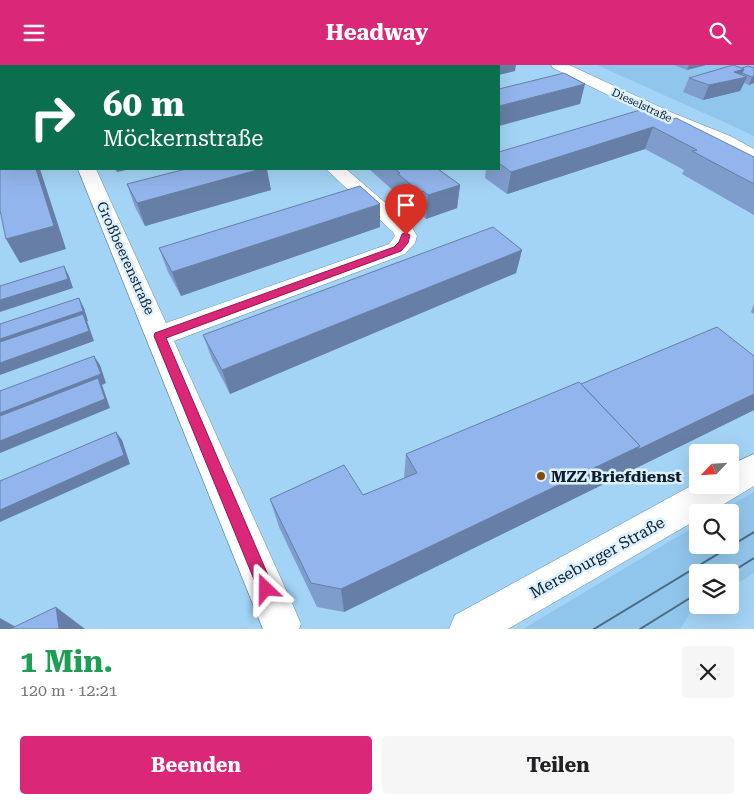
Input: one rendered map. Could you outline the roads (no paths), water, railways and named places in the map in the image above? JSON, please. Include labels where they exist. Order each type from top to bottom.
[{"type":"street","name":"Dieselstraße","points":[[558,65],[667,117],[724,140],[754,156]]},
{"type":"street","name":"Großbeerenstraße","points":[[87,170],[281,624]]},
{"type":"street","points":[[159,336],[398,249],[404,243],[406,235],[402,229],[336,170]]},
{"type":"street","points":[[739,477],[754,469]]},
{"type":"street","name":"Merseburger Straße","points":[[469,629],[709,494]]},
{"type":"tram line","points":[[594,629],[754,532]]},
{"type":"tram line","points":[[739,567],[754,558]]},
{"type":"tram line","points":[[640,629],[689,599]]},
{"type":"place","name":"MZZ Briefdienst","points":[[541,476]]}]
